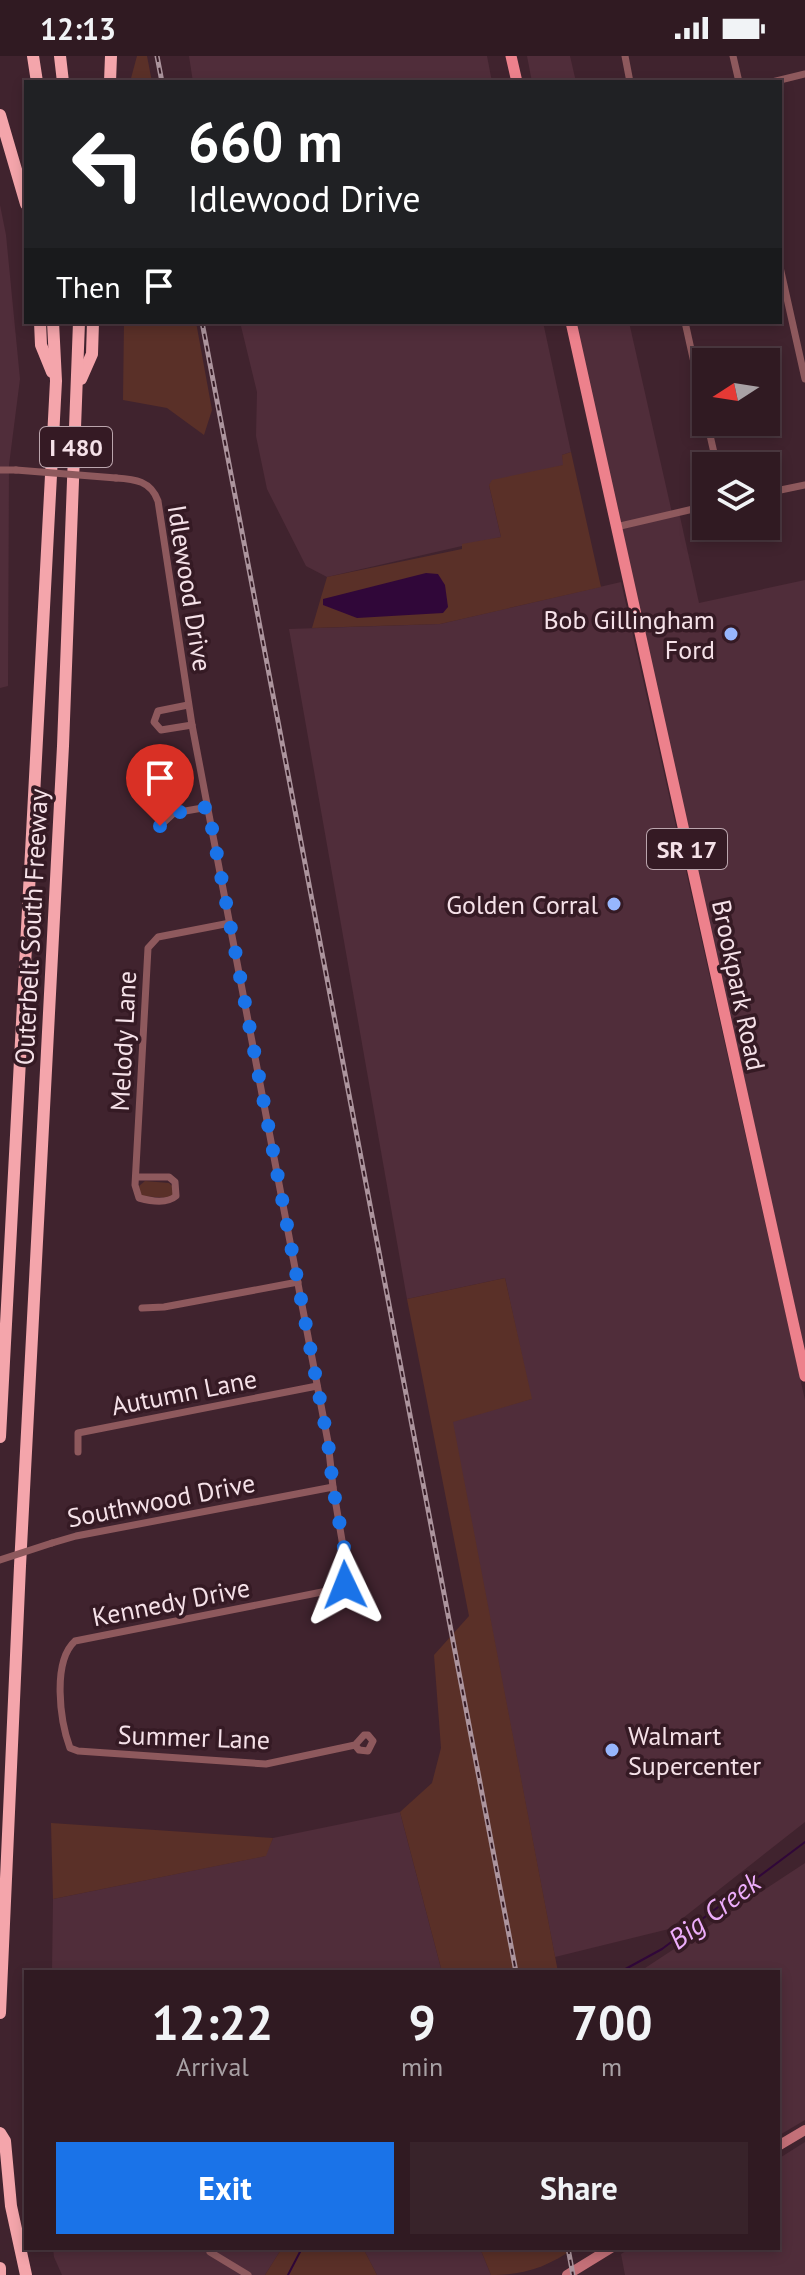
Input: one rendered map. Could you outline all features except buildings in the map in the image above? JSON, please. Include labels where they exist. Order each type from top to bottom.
[{"type":"highway","points":[[33,56],[37,80]]},
{"type":"highway","points":[[60,56],[63,80]]},
{"type":"highway","points":[[110,80],[111,56]]},
{"type":"highway","points":[[0,115],[24,197]]},
{"type":"highway","points":[[40,324],[41,345],[56,381]]},
{"type":"highway","name":"Outerbelt South Freeway","points":[[0,1437],[56,381],[53,324]]},
{"type":"highway","name":"Outerbelt South Freeway","points":[[0,2013],[79,324]]},
{"type":"highway","points":[[78,385],[92,354],[93,324]]},
{"type":"highway","points":[[0,2133],[5,2141],[11,2206],[26,2275]]},
{"type":"highway","points":[[0,2268],[0,2275]]},
{"type":"main road","points":[[511,56],[517,80]]},
{"type":"main road","name":"Brookpark Road","points":[[571,324],[805,1376]]},
{"type":"main road","points":[[780,2145],[805,2130]]},
{"type":"main road","points":[[567,2275],[608,2250]]},
{"type":"street","points":[[625,56],[630,80]]},
{"type":"street","points":[[733,56],[739,80]]},
{"type":"street","points":[[780,80],[805,74]]},
{"type":"street","points":[[782,276],[805,379]]},
{"type":"street","points":[[685,324],[692,353]]},
{"type":"street","name":"Idlewood Drive","points":[[0,470],[140,481],[156,494],[188,705],[328,1442],[348,1570],[345,1585]]},
{"type":"street","points":[[780,490],[805,485]]},
{"type":"street","points":[[616,527],[692,509]]},
{"type":"street","name":"Idlewood Drive","points":[[188,705],[158,711],[154,722],[161,730],[192,725]]},
{"type":"street","points":[[160,826],[174,813],[208,807]]},
{"type":"street","name":"Melody Lane","points":[[136,1177],[148,948],[158,937],[230,923]]},
{"type":"street","points":[[136,1177],[169,1177],[175,1182],[176,1196],[166,1201],[139,1198],[136,1177]]},
{"type":"street","points":[[142,1308],[164,1307],[298,1282]]},
{"type":"street","name":"Autumn Lane","points":[[78,1452],[78,1433],[317,1386]]},
{"type":"street","name":"Southwood Drive","points":[[0,1560],[76,1536],[333,1487]]},
{"type":"street","name":"Kennedy Drive","points":[[60,1709],[64,1662],[68,1648],[75,1641],[345,1585]]},
{"type":"street","name":"Summer Lane","points":[[60,1709],[70,1748],[78,1751],[266,1764],[355,1745]]},
{"type":"street","points":[[210,2252],[248,2275]]},
{"type":"shaded area","points":[[137,56],[147,56],[152,80],[131,80]]},
{"type":"shaded area","points":[[189,56],[487,56],[492,80],[193,80]]},
{"type":"shaded area","points":[[527,56],[570,56],[576,80],[532,80]]},
{"type":"shaded area","points":[[0,205],[6,235],[20,379],[9,465],[8,686],[0,688]]},
{"type":"shaded area","points":[[124,324],[196,324],[212,410],[204,435],[167,408],[123,400]]},
{"type":"shaded area","points":[[240,324],[543,324],[571,452],[562,455],[564,465],[489,485],[501,537],[327,577],[306,566],[267,489],[256,436],[257,392]]},
{"type":"shaded area","points":[[575,324],[629,324],[672,513],[679,512],[699,603],[805,580],[805,1352]]},
{"type":"shaded area","points":[[571,452],[601,587],[440,624],[312,628],[327,577],[462,549],[462,544],[501,537],[489,485],[492,480],[563,465],[562,455]]},
{"type":"shaded area","points":[[426,573],[438,574],[445,585],[448,607],[443,613],[357,618],[323,605],[323,599]]},
{"type":"shaded area","points":[[621,582],[805,1400],[805,1822],[669,1929],[555,1957],[452,1421],[531,1399],[505,1278],[407,1299],[289,629],[440,624]]},
{"type":"shaded area","points":[[145,1181],[169,1183],[173,1187],[173,1195],[168,1198],[141,1196],[139,1186]]},
{"type":"shaded area","points":[[505,1278],[532,1399],[453,1422],[558,1970],[441,1970],[400,1812],[432,1783],[441,1748],[434,1655],[469,1616],[407,1299]]},
{"type":"shaded area","points":[[400,1812],[441,1970],[52,1970],[53,1899],[265,1856],[273,1838]]},
{"type":"shaded area","points":[[51,1823],[273,1838],[266,1856],[53,1899]]},
{"type":"shaded area","points":[[805,1863],[805,2120],[780,2135],[780,1970],[642,1970]]},
{"type":"shaded area","points":[[805,2142],[805,2275],[625,2275],[621,2254],[628,2250],[780,2250],[780,2158]]},
{"type":"shaded area","points":[[53,2250],[281,2250],[265,2275],[62,2275]]},
{"type":"shaded area","points":[[281,2250],[364,2250],[377,2275],[265,2275]]},
{"type":"shaded area","points":[[364,2250],[481,2250],[491,2275],[377,2275]]},
{"type":"shaded area","points":[[481,2250],[572,2250],[535,2269],[491,2275]]},
{"type":"waterway","name":"Big Creek","points":[[624,1970],[662,1949],[805,1842]]},
{"type":"waterway","name":"Big Creek","points":[[288,2275],[301,2250]]},
{"type":"railway","points":[[157,56],[162,80]]},
{"type":"railway","points":[[202,324],[516,1970]]},
{"type":"railway","points":[[568,2250],[573,2275]]},
{"type":"place","name":"Bob Gillingham Ford","points":[[731,634]]},
{"type":"place","name":"Golden Corral","points":[[614,904]]},
{"type":"place","name":"Walmart Supercenter","points":[[612,1750]]},
{"type":"route","points":[[160,826],[174,813],[208,807],[328,1442],[348,1570],[345,1585]]}]
